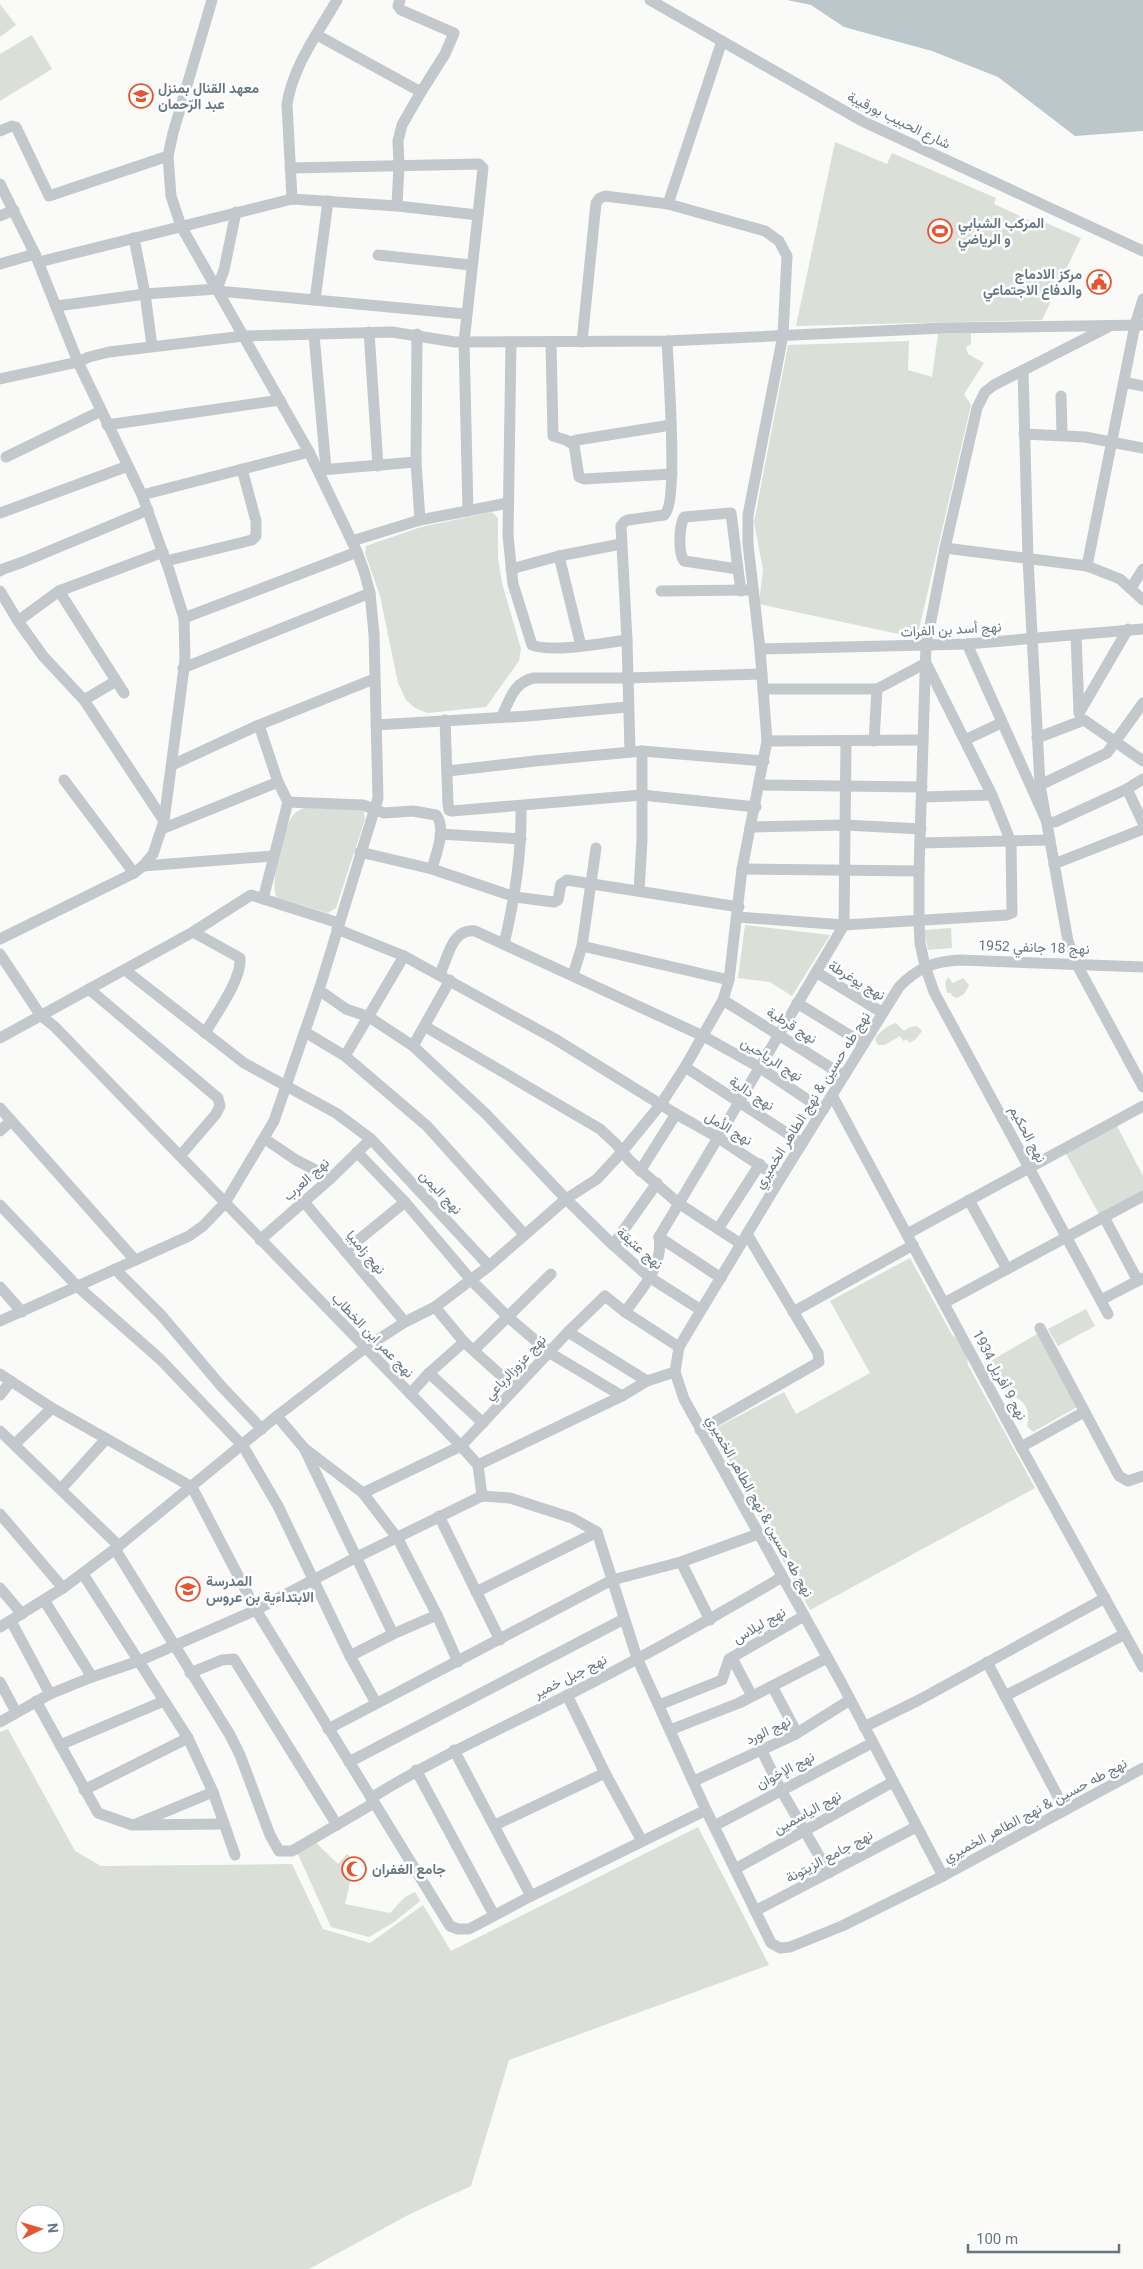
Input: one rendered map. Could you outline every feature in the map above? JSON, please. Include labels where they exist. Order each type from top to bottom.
[{"type":"street","points":[[0,1321],[189,1236],[225,1203],[265,1139],[287,1088],[320,990],[360,852],[376,810],[378,798],[374,634],[370,593],[357,552],[322,470],[309,452],[181,226],[171,196],[168,156],[212,0]]},
{"type":"street","points":[[292,199],[287,104],[289,92],[295,75],[337,0]]},
{"type":"street","points":[[396,206],[399,165],[398,142],[402,126],[444,54],[454,33],[401,10],[398,6],[400,0]]},
{"type":"street","name":"شارع الحبيب بورقيبة","points":[[650,0],[862,120],[1143,251]]},
{"type":"street","points":[[317,35],[421,92]]},
{"type":"street","points":[[668,204],[722,42]]},
{"type":"street","points":[[0,131],[12,126],[16,127],[49,196],[168,156]]},
{"type":"street","points":[[290,168],[479,164],[482,166],[478,215],[465,314],[468,511]]},
{"type":"street","points":[[0,184],[37,258],[78,362],[142,495],[165,556],[184,618],[183,668],[163,825],[153,854],[139,870]]},
{"type":"street","points":[[0,1628],[83,1574],[243,1446],[277,1416],[365,1348],[405,1322],[435,1307],[489,1266],[566,1199],[597,1179],[661,1104],[685,1067],[723,1000],[729,980],[742,869],[756,807],[767,741],[748,516],[783,335],[787,256],[779,241],[765,231],[668,204],[605,196],[600,198],[596,203],[582,342]]},
{"type":"street","points":[[0,264],[134,238],[292,199],[396,206],[478,215]]},
{"type":"street","points":[[315,300],[328,201]]},
{"type":"street","points":[[0,216],[14,210]]},
{"type":"street","points":[[218,290],[236,212]]},
{"type":"street","points":[[134,238],[145,294],[152,346]]},
{"type":"street","points":[[378,255],[472,266]]},
{"type":"street","points":[[57,306],[145,294],[218,290],[465,314]]},
{"type":"street","points":[[1087,566],[1124,382],[1139,325],[1143,299]]},
{"type":"street","points":[[0,379],[78,362],[109,352],[244,336],[368,332],[417,334],[442,340],[464,342],[551,343],[667,341],[981,327],[1139,325]]},
{"type":"street","name":"نهج الحكيم","points":[[1108,1314],[934,992],[925,966],[920,943],[919,871],[926,646],[945,548],[980,398],[994,385],[1110,326]]},
{"type":"street","points":[[368,332],[378,466]]},
{"type":"street","points":[[417,334],[416,462],[420,520]]},
{"type":"street","points":[[314,335],[322,470]]},
{"type":"street","points":[[630,752],[621,526],[624,522],[664,515],[667,513],[671,500],[672,474],[667,341]]},
{"type":"street","points":[[510,342],[508,536],[513,584],[532,645],[539,648],[581,646],[627,640]]},
{"type":"street","points":[[551,343],[553,436],[572,442],[670,425]]},
{"type":"street","points":[[1024,370],[1028,559],[1040,785],[1068,941],[1076,963],[1143,1087]]},
{"type":"street","points":[[1124,382],[1143,386]]},
{"type":"street","points":[[1061,396],[1062,434]]},
{"type":"street","points":[[107,425],[280,400]]},
{"type":"street","points":[[6,456],[101,411]]},
{"type":"street","points":[[1024,434],[1062,434],[1143,448]]},
{"type":"street","points":[[572,442],[576,450],[577,472],[580,478],[672,474]]},
{"type":"street","points":[[142,495],[309,452]]},
{"type":"street","points":[[322,470],[416,462]]},
{"type":"street","points":[[0,513],[128,466]]},
{"type":"street","points":[[18,621],[59,591],[165,556],[240,544],[252,540],[256,536],[257,528],[242,469]]},
{"type":"street","points":[[352,541],[420,520],[508,503]]},
{"type":"street","points":[[0,572],[3,568],[23,562],[148,510]]},
{"type":"street","points":[[738,569],[684,561],[681,552],[681,523],[684,517],[731,513],[741,591]]},
{"type":"street","points":[[511,569],[559,556],[621,544]]},
{"type":"street","points":[[945,548],[1087,566],[1120,579],[1143,600]]},
{"type":"street","points":[[184,618],[357,552]]},
{"type":"street","points":[[559,556],[581,646]]},
{"type":"street","points":[[1131,588],[1143,569]]},
{"type":"street","points":[[661,591],[753,590]]},
{"type":"street","points":[[0,591],[18,621],[43,656],[84,700],[163,825]]},
{"type":"street","points":[[59,591],[124,693]]},
{"type":"street","points":[[183,668],[370,593]]},
{"type":"street","name":"نهج أسد بن الفرات","points":[[760,649],[968,644],[1143,629]]},
{"type":"street","points":[[1037,738],[1079,717],[1128,630]]},
{"type":"street","points":[[1076,635],[1079,717]]},
{"type":"street","points":[[968,644],[1001,723],[1047,822]]},
{"type":"street","points":[[360,852],[432,869],[515,897],[554,902],[558,900],[563,882],[567,880],[638,891],[738,912],[844,925],[1007,915],[1012,913],[1011,842],[992,795],[926,663],[877,690],[763,689]]},
{"type":"street","points":[[502,716],[514,688],[526,679],[762,674]]},
{"type":"street","points":[[172,765],[259,725],[374,679]]},
{"type":"street","points":[[84,700],[116,681]]},
{"type":"street","points":[[874,741],[877,690]]},
{"type":"street","points":[[1040,785],[1107,753],[1143,703]]},
{"type":"street","points":[[376,725],[628,708]]},
{"type":"street","points":[[1079,717],[1143,761]]},
{"type":"street","points":[[440,820],[449,810],[445,720]]},
{"type":"street","points":[[965,740],[1001,723]]},
{"type":"street","points":[[0,1038],[193,932],[251,895],[263,899],[288,802],[278,782],[259,725]]},
{"type":"street","points":[[767,741],[922,740]]},
{"type":"street","points":[[625,1312],[649,1277],[659,1258],[659,1236],[844,925],[846,741]]},
{"type":"street","points":[[448,771],[642,751],[764,761]]},
{"type":"street","points":[[638,891],[642,840],[642,751]]},
{"type":"street","points":[[1047,822],[1055,822],[1128,789],[1143,779]]},
{"type":"street","points":[[64,780],[139,870]]},
{"type":"street","points":[[163,825],[278,782]]},
{"type":"street","points":[[760,785],[846,786],[992,795]]},
{"type":"street","points":[[1128,789],[1143,824]]},
{"type":"street","points":[[449,810],[456,812],[642,795],[756,807]]},
{"type":"street","points":[[288,802],[362,805],[384,813],[413,811],[436,815],[440,820],[440,834],[432,869]]},
{"type":"street","points":[[504,944],[515,897],[522,839],[521,806]]},
{"type":"street","points":[[750,827],[845,825],[920,829]]},
{"type":"street","points":[[1054,864],[1143,829]]},
{"type":"street","points":[[440,834],[522,839]]},
{"type":"street","points":[[920,843],[1050,840]]},
{"type":"street","points":[[573,975],[582,946],[596,848]]},
{"type":"street","points":[[0,939],[139,870],[273,856]]},
{"type":"street","points":[[742,869],[919,871]]},
{"type":"street","name":"نهج الأمل","points":[[263,899],[338,926],[445,977],[555,1039],[676,1114],[718,1137],[780,1179]]},
{"type":"street","name":"نهج الرياحين","points":[[445,977],[457,936],[468,930],[475,931],[703,1036],[759,1067],[823,1110]]},
{"type":"street","points":[[193,932],[240,958],[241,964],[230,991],[205,1033]]},
{"type":"street","points":[[582,946],[729,980]]},
{"type":"street","name":"نهج عمر ابن الخطاب","points":[[0,954],[41,1016],[54,1026],[478,1465]]},
{"type":"street","points":[[345,1056],[370,1017],[404,956]]},
{"type":"street","name":"نهج 18 جانفي 1952","points":[[925,966],[944,961],[960,960],[1143,967]]},
{"type":"street","name":"نهج طه حسين & نهج الطاهر الخميري","points":[[925,966],[910,976],[899,987],[802,1143],[679,1347],[675,1372],[684,1399],[700,1430],[850,1700],[943,1876],[1143,1768]]},
{"type":"street","name":"نهج اليمن","points":[[125,970],[244,1063],[336,1113],[371,1139],[489,1266]]},
{"type":"street","name":"نهج يوغرطة","points":[[816,972],[883,1013]]},
{"type":"street","points":[[413,1046],[426,1026],[445,977]]},
{"type":"street","points":[[89,989],[220,1101],[216,1114],[180,1156]]},
{"type":"street","name":"نهج عتيقة","points":[[320,990],[346,1009],[370,1017],[413,1046],[486,1114],[566,1199],[613,1245],[649,1277],[702,1310]]},
{"type":"street","name":"نهج قرطبة","points":[[723,1000],[844,1076]]},
{"type":"street","points":[[798,1003],[864,1044]]},
{"type":"street","points":[[426,1026],[577,1114],[611,1138],[640,1171],[657,1183],[678,1204],[718,1229],[744,1239],[818,1353],[818,1363],[700,1430]]},
{"type":"street","points":[[305,1032],[345,1056],[427,1126],[524,1234]]},
{"type":"street","name":"نهج دالية","points":[[685,1067],[802,1143]]},
{"type":"street","name":"نهج 9 أفريل 1934","points":[[832,1095],[1021,1447],[1105,1598],[1126,1634],[1140,1653],[1143,1667]]},
{"type":"street","points":[[907,1234],[1143,1106]]},
{"type":"street","points":[[0,1108],[135,1260]]},
{"type":"street","points":[[640,1171],[676,1114]]},
{"type":"street","points":[[0,1131],[10,1121]]},
{"type":"street","points":[[265,1139],[296,1160],[331,1178]]},
{"type":"street","name":"نهج العرب","points":[[260,1240],[331,1178],[371,1139]]},
{"type":"street","points":[[357,1152],[404,1202],[471,1280],[508,1317],[550,1353],[622,1396]]},
{"type":"street","points":[[718,1229],[760,1164]]},
{"type":"street","points":[[613,1245],[657,1183]]},
{"type":"street","points":[[944,1303],[1143,1196]]},
{"type":"street","points":[[969,1200],[1007,1269]]},
{"type":"street","name":"نهج زامبيا","points":[[304,1202],[405,1322]]},
{"type":"street","points":[[345,1250],[404,1202]]},
{"type":"street","points":[[0,1205],[77,1286],[160,1359],[243,1446],[278,1506],[350,1656],[376,1703]]},
{"type":"street","points":[[1101,1300],[1140,1280],[1104,1216]]},
{"type":"street","points":[[659,1236],[721,1278]]},
{"type":"street","points":[[793,1312],[913,1245]]},
{"type":"street","points":[[115,1269],[162,1316],[222,1387],[262,1429]]},
{"type":"street","points":[[474,1350],[551,1274]]},
{"type":"street","points":[[0,1286],[22,1312]]},
{"type":"street","name":"نهج عزوزالرباعي","points":[[363,1493],[461,1446],[568,1332],[605,1296],[625,1312],[679,1347]]},
{"type":"street","points":[[435,1307],[464,1342],[515,1388]]},
{"type":"street","points":[[1040,1328],[1119,1476],[1128,1481],[1133,1481],[1143,1476]]},
{"type":"street","points":[[568,1332],[647,1381]]},
{"type":"street","points":[[410,1394],[429,1373],[464,1342]]},
{"type":"street","points":[[482,1496],[478,1465],[622,1396],[647,1381],[675,1372]]},
{"type":"street","points":[[429,1373],[483,1423]]},
{"type":"street","points":[[0,1374],[52,1408],[192,1487],[256,1610],[450,1926],[458,1929],[469,1929],[531,1896],[706,1810]]},
{"type":"street","points":[[0,1395],[11,1381]]},
{"type":"street","points":[[15,1444],[52,1408]]},
{"type":"street","points":[[1021,1447],[1084,1412]]},
{"type":"street","points":[[277,1416],[304,1448],[363,1493],[398,1539],[437,1615],[458,1662]]},
{"type":"street","points":[[0,1431],[61,1489],[117,1547],[190,1673],[222,1660],[234,1658],[337,1825]]},
{"type":"street","points":[[61,1489],[106,1439]]},
{"type":"street","points":[[304,1448],[393,1634]]},
{"type":"street","points":[[0,1722],[50,1694],[92,1676],[139,1661],[256,1610],[355,1558],[398,1539],[439,1516],[482,1496],[510,1498],[572,1518],[597,1532],[637,1658],[706,1810],[771,1943],[780,1948],[785,1948],[842,1926],[943,1876]]},
{"type":"street","points":[[0,1514],[63,1588]]},
{"type":"street","points":[[439,1516],[500,1640]]},
{"type":"street","points":[[476,1592],[597,1532]]},
{"type":"street","points":[[328,1729],[612,1580],[681,1562],[758,1534]]},
{"type":"street","points":[[681,1562],[710,1620]]},
{"type":"street","points":[[83,1574],[188,1738],[213,1792],[234,1855]]},
{"type":"street","name":"نهج جبل خمير","points":[[190,1673],[240,1755],[270,1835],[280,1851],[292,1851],[337,1825],[416,1770],[567,1695],[710,1620],[782,1578]]},
{"type":"street","points":[[0,1588],[22,1614]]},
{"type":"street","points":[[864,1726],[1105,1598]]},
{"type":"street","points":[[44,1600],[92,1676]]},
{"type":"street","points":[[350,1656],[393,1634],[437,1615]]},
{"type":"street","name":"نهج ليلاس","points":[[658,1705],[722,1680],[727,1663],[732,1658],[804,1616]]},
{"type":"street","points":[[349,1762],[624,1619]]},
{"type":"street","points":[[11,1621],[50,1694]]},
{"type":"street","points":[[1005,1696],[1126,1634]]},
{"type":"street","points":[[732,1658],[752,1696]]},
{"type":"street","points":[[670,1730],[752,1696],[827,1658]]},
{"type":"street","points":[[987,1662],[1065,1810]]},
{"type":"street","points":[[0,1682],[16,1712]]},
{"type":"street","points":[[772,1686],[797,1733]]},
{"type":"street","points":[[567,1695],[642,1841]]},
{"type":"street","name":"نهج الورد","points":[[694,1781],[797,1733],[850,1700]]},
{"type":"street","points":[[36,1701],[98,1813],[132,1825],[224,1824]]},
{"type":"street","points":[[60,1745],[164,1701]]},
{"type":"street","points":[[84,1790],[188,1738]]},
{"type":"street","name":"نهج الإخوان","points":[[714,1826],[872,1743]]},
{"type":"street","points":[[454,1750],[531,1896]]},
{"type":"street","points":[[761,1750],[781,1790],[829,1873]]},
{"type":"street","points":[[416,1770],[494,1915]]},
{"type":"street","points":[[495,1825],[605,1772]]},
{"type":"street","name":"نهج الياسمين","points":[[735,1869],[893,1782]]},
{"type":"street","points":[[132,1825],[213,1792]]},
{"type":"street","name":"نهج جامع الزيتونة","points":[[755,1911],[916,1827]]},
{"type":"shaded area","points":[[787,0],[1143,0],[1143,131],[1075,136],[998,77],[932,51],[844,27],[811,5]]},
{"type":"shaded area","points":[[0,4],[16,25],[0,37]]},
{"type":"shaded area","points":[[32,35],[52,69],[0,101],[0,54]]},
{"type":"shaded area","name":"المركب الشبابي و الرياضي","points":[[835,142],[887,164],[892,153],[996,198],[994,204],[1035,223],[1037,219],[1081,238],[1042,320],[796,326]]},
{"type":"shaded area","points":[[971,333],[971,344],[966,347],[968,354],[984,363],[964,394],[971,405],[917,638],[759,604],[763,570],[754,522],[788,345],[909,341],[908,370],[932,377],[938,334]]},
{"type":"shaded area","points":[[492,512],[498,518],[498,558],[502,583],[521,649],[519,661],[486,707],[427,713],[415,708],[406,700],[398,683],[380,596],[365,553],[366,546],[421,527]]},
{"type":"shaded area","points":[[304,808],[361,810],[364,812],[365,819],[336,908],[328,913],[278,898],[275,892],[278,858],[285,833],[293,815]]},
{"type":"shaded area","points":[[745,925],[830,935],[792,996],[770,982],[738,978]]},
{"type":"shaded area","points":[[951,928],[952,948],[928,950],[924,930]]},
{"type":"shaded area","points":[[948,977],[953,983],[963,978],[969,985],[964,994],[957,998],[952,996],[951,993],[947,993],[945,983]]},
{"type":"shaded area","points":[[896,1023],[904,1031],[910,1027],[917,1026],[922,1031],[916,1039],[909,1043],[907,1039],[903,1041],[900,1036],[885,1045],[878,1045],[875,1039],[881,1031]]},
{"type":"shaded area","points":[[1117,1126],[1143,1176],[1143,1191],[1099,1214],[1065,1152]]},
{"type":"shaded area","points":[[910,1258],[952,1335],[963,1348],[968,1365],[1035,1488],[810,1610],[712,1430],[784,1392],[796,1414],[870,1373],[830,1301]]},
{"type":"shaded area","points":[[1086,1309],[1095,1326],[1058,1346],[1048,1329]]},
{"type":"shaded area","points":[[1037,1334],[1077,1407],[1033,1432],[1027,1426],[1028,1415],[1026,1406],[1019,1399],[1009,1396],[989,1362]]},
{"type":"shaded area","points":[[8,1729],[75,1851],[101,1866],[292,1864],[323,1929],[370,1943],[423,1905],[451,1951],[698,1827],[769,1965],[509,2060],[471,2186],[408,2215],[309,2269],[0,2269],[0,1732]]},
{"type":"shaded area","points":[[315,1842],[338,1864],[347,1854],[355,1861],[345,1904],[390,1913],[405,1897],[415,1892],[420,1901],[394,1922],[369,1937],[331,1927],[297,1852]]},
{"type":"place","name":"معهد القنال بمنزل عبد الرّحمان","points":[[141,96]]},
{"type":"place","name":"المركب الشبابي و الرياضي","points":[[940,231]]},
{"type":"place","name":"مركز الادماج والدفاع الاجتماعي","points":[[1099,282]]},
{"type":"place","name":"المدرسة الابتداءية بن عروس","points":[[188,1589]]},
{"type":"place","name":"جامع الغفران","points":[[354,1869]]}]
